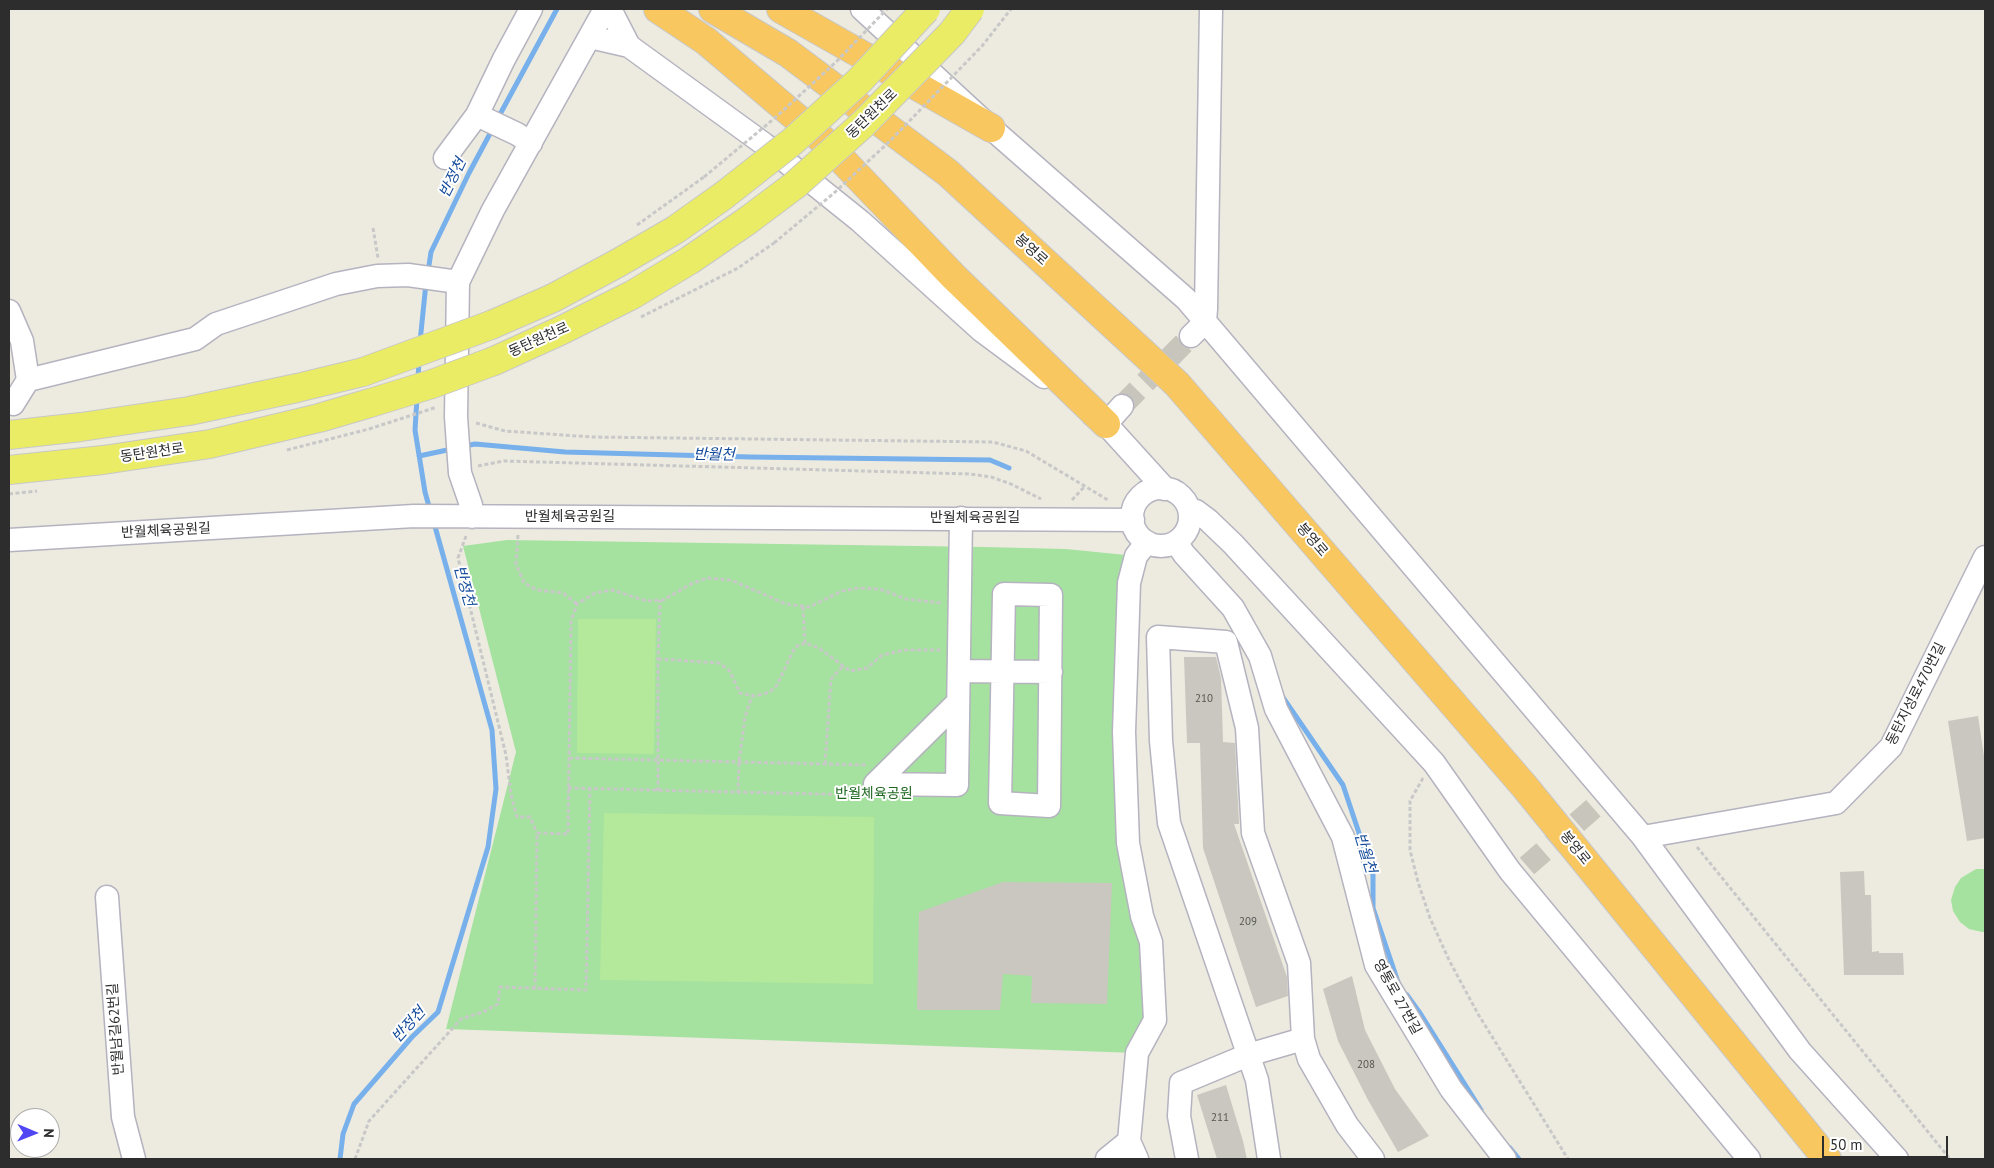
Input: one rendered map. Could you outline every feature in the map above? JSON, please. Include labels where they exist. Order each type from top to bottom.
[{"type":"highway","points":[[658,9],[706,41],[824,141],[954,277],[1114,415]]},
{"type":"highway","name":"봉영로","points":[[713,9],[788,53],[948,173],[1177,384],[1525,787],[1827,1159]]},
{"type":"highway","points":[[781,9],[992,128]]},
{"type":"main road","points":[[9,435],[81,427],[189,411],[363,372],[491,325],[553,298],[675,230],[723,196],[793,141],[852,87],[926,9]]},
{"type":"main road","name":"동탄원천로","points":[[9,470],[103,460],[210,444],[319,418],[432,384],[494,360],[562,330],[632,295],[690,260],[795,185],[863,124],[952,33],[970,9]]},
{"type":"street","points":[[445,158],[481,117],[504,59],[531,9]]},
{"type":"street","points":[[466,517],[471,505],[460,469],[453,281],[493,210],[524,138],[590,37],[605,9]]},
{"type":"street","points":[[610,9],[629,46]]},
{"type":"street","points":[[862,9],[992,128],[1186,299],[1198,329],[1601,800],[1643,837],[1800,1051],[1897,1159]]},
{"type":"street","points":[[1198,329],[1211,9]]},
{"type":"street","points":[[590,37],[629,46],[764,144],[860,221],[982,331],[1114,415],[1166,489]]},
{"type":"street","points":[[481,117],[524,138]]},
{"type":"street","points":[[28,380],[196,339],[216,324],[336,284],[382,276],[408,274],[453,281]]},
{"type":"street","points":[[9,311],[22,341],[28,380],[13,404]]},
{"type":"street","points":[[1166,489],[1183,498],[1189,509],[1190,516],[1187,531],[1176,542],[1162,546],[1147,542],[1137,532],[1133,520],[1135,507],[1142,496],[1153,490],[1166,489]]},
{"type":"street","points":[[1189,509],[1196,511],[1208,520],[1233,544],[1434,764],[1519,868],[1749,1159]]},
{"type":"street","name":"반월체육공원길","points":[[9,540],[414,516],[1133,520]]},
{"type":"street","points":[[875,784],[957,785],[961,518]]},
{"type":"street","points":[[1107,1159],[1133,1150],[1137,1053],[1155,1020],[1151,942],[1142,916],[1128,843],[1124,732],[1129,583],[1136,556],[1147,542]]},
{"type":"street","name":"영통로 27번길","points":[[1176,542],[1184,554],[1233,608],[1260,656],[1276,709],[1343,837],[1376,965],[1451,1089],[1505,1159]]},
{"type":"street","name":"동탄지성로470번길","points":[[1643,837],[1836,803],[1891,746],[1985,557]]},
{"type":"street","points":[[1004,594],[1051,595],[1051,672],[1050,806],[1000,803],[1004,594]]},
{"type":"street","points":[[1269,1159],[1257,1080],[1169,823],[1161,740],[1158,637],[1226,642],[1247,728],[1253,833],[1299,963],[1302,1039],[1309,1059],[1347,1125],[1373,1159]]},
{"type":"street","points":[[959,661],[1002,671],[1051,672]]},
{"type":"street","points":[[875,784],[958,702]]},
{"type":"street","name":"반월남길62번길","points":[[107,897],[123,1116],[134,1159]]},
{"type":"street","points":[[1187,1159],[1179,1116],[1182,1083],[1248,1056],[1302,1039]]},
{"type":"path","points":[[704,177],[776,117],[836,62],[887,9]]},
{"type":"path","points":[[774,242],[834,193],[890,141],[982,46],[1011,9]]},
{"type":"path","points":[[373,228],[382,276]]},
{"type":"path","points":[[457,421],[505,431],[592,437],[993,442],[1026,451],[1111,502]]},
{"type":"path","points":[[460,469],[504,461],[970,474],[991,477],[1011,484],[1041,500],[1051,500]]},
{"type":"path","points":[[1066,500],[1072,500],[1085,486]]},
{"type":"path","points":[[466,517],[465,540],[458,558],[506,755],[511,795],[517,817],[530,817],[537,832],[535,989]]},
{"type":"path","points":[[520,517],[516,564],[524,583],[537,590],[563,593],[578,604]]},
{"type":"path","points":[[537,832],[568,834],[571,621],[578,604],[595,593],[612,590],[647,601],[660,600],[707,578],[731,580],[786,604],[809,608],[842,591],[859,588],[880,589],[906,599],[960,604]]},
{"type":"path","points":[[658,791],[660,600]]},
{"type":"path","points":[[803,607],[805,643]]},
{"type":"path","points":[[658,659],[719,663],[729,670],[740,693],[752,696],[770,692],[777,684],[795,647],[805,643],[819,648],[850,671],[867,668],[882,655],[905,650],[959,661]]},
{"type":"path","points":[[825,764],[831,679],[843,666]]},
{"type":"path","points":[[738,792],[739,762],[745,717],[752,696]]},
{"type":"path","points":[[569,758],[894,765]]},
{"type":"path","points":[[1434,764],[1417,786],[1410,801],[1410,850],[1430,918],[1449,960],[1478,1014],[1568,1159]]},
{"type":"path","points":[[568,788],[860,795],[875,784]]},
{"type":"path","points":[[355,1159],[369,1121],[461,1019],[483,1012],[498,1004],[500,988],[586,990],[590,789]]},
{"type":"path","points":[[1683,830],[1950,1159]]},
{"type":"green space","name":"반월체육공원","points":[[507,540],[1066,549],[1136,556],[1124,732],[1155,1020],[1137,1053],[446,1029],[516,752],[463,546]]},
{"type":"green space","points":[[578,619],[656,619],[654,754],[577,753]]},
{"type":"green space","points":[[604,813],[874,817],[873,984],[600,980]]},
{"type":"green space","points":[[1976,869],[1985,869],[1985,932],[1969,929],[1960,922],[1953,911],[1951,900],[1955,887],[1961,878]]},
{"type":"building","points":[[1184,657],[1216,657],[1221,678],[1223,742],[1235,743],[1239,824],[1234,824],[1287,977],[1288,996],[1256,1007],[1203,848],[1200,743],[1187,743]]},
{"type":"building","points":[[1978,716],[1985,763],[1985,838],[1967,841],[1948,721]]},
{"type":"building","points":[[1864,871],[1865,895],[1871,895],[1872,952],[1903,953],[1904,975],[1844,975],[1840,872]]},
{"type":"building","points":[[1003,882],[1112,883],[1107,1004],[1031,1003],[1032,976],[1003,974],[1000,1010],[917,1010],[919,912]]},
{"type":"building","points":[[1352,976],[1365,1030],[1395,1089],[1429,1136],[1398,1152],[1368,1100],[1338,1041],[1323,989]]},
{"type":"building","points":[[1226,1085],[1247,1159],[1217,1159],[1197,1095]]},
{"type":"waterway","name":"반정천","points":[[498,118],[557,9]]},
{"type":"waterway","name":"반정천","points":[[428,272],[431,252],[493,128]]},
{"type":"waterway","name":"반정천","points":[[420,342],[426,283]]},
{"type":"waterway","name":"반정천","points":[[418,379],[419,360]]},
{"type":"waterway","name":"반정천","points":[[417,398],[415,430],[425,492],[430,510]]},
{"type":"waterway","name":"반월천","points":[[465,446],[475,444],[565,452],[750,457],[990,460],[1009,468]]},
{"type":"waterway","name":"반월천","points":[[419,456],[452,449]]},
{"type":"waterway","name":"반정천","points":[[340,1159],[343,1134],[354,1104],[412,1037],[438,1012],[488,847],[496,789],[492,730],[434,523]]},
{"type":"waterway","name":"반월천","points":[[1282,696],[1343,785],[1373,875],[1373,908],[1398,982]]},
{"type":"waterway","name":"반월천","points":[[1407,995],[1481,1110]]},
{"type":"waterway","name":"반월천","points":[[1510,1148],[1519,1159]]},
{"type":"tunnel","points":[[1122,406],[1191,336]]},
{"type":"tunnel","points":[[1527,866],[1596,806]]}]
